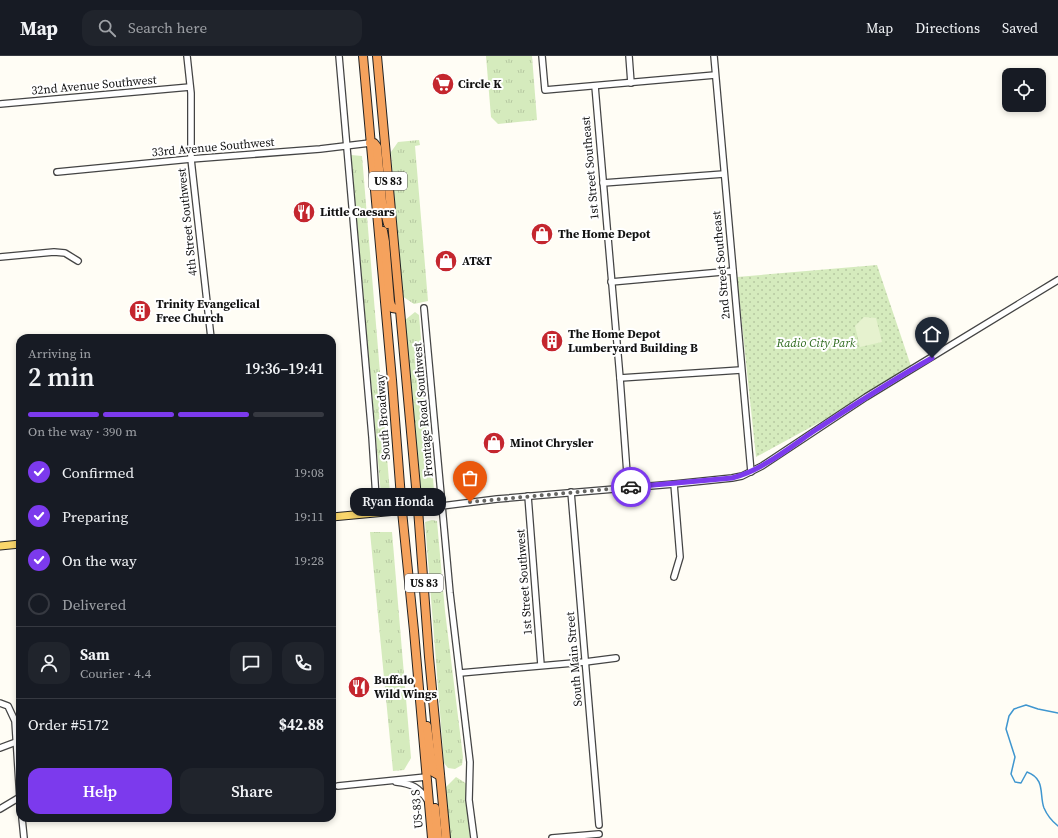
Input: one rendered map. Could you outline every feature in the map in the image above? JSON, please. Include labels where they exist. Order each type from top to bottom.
[{"type":"highway","name":"South Broadway","points":[[363,56],[426,777]]},
{"type":"highway","points":[[367,56],[370,73],[374,132],[376,136],[384,137]]},
{"type":"highway","points":[[374,56],[378,74]]},
{"type":"highway","name":"US 83","points":[[377,56],[446,838]]},
{"type":"highway","points":[[370,143],[374,143],[377,147],[382,202],[394,246]]},
{"type":"highway","points":[[377,205],[385,242],[390,302],[392,308],[399,309]]},
{"type":"highway","points":[[420,697],[428,731],[433,772],[440,776]]},
{"type":"highway","points":[[426,777],[432,780],[438,838]]},
{"type":"highway","name":"US-83 S","points":[[426,777],[432,838]]},
{"type":"main road","points":[[336,517],[418,509]]},
{"type":"main road","points":[[0,546],[16,544]]},
{"type":"street","name":"4th Street Southwest","points":[[187,56],[190,87],[191,159],[211,334]]},
{"type":"street","points":[[339,56],[372,437],[377,512]]},
{"type":"street","points":[[542,56],[545,90],[715,75]]},
{"type":"street","points":[[629,56],[631,83]]},
{"type":"street","name":"2nd Street Southeast","points":[[714,56],[751,472]]},
{"type":"street","name":"1st Street Southeast","points":[[594,86],[620,378],[628,487]]},
{"type":"street","name":"32nd Avenue Southwest","points":[[0,104],[190,87]]},
{"type":"street","name":"33rd Avenue Southwest","points":[[57,172],[191,159],[346,147],[370,143]]},
{"type":"street","points":[[603,183],[724,174]]},
{"type":"street","points":[[0,257],[54,252],[65,253],[78,261]]},
{"type":"street","points":[[611,282],[733,271]]},
{"type":"street","points":[[418,509],[528,496],[732,478],[751,472],[866,397],[1058,280]]},
{"type":"street","name":"Frontage Road Southwest","points":[[424,308],[450,593],[470,762],[469,800],[474,838]]},
{"type":"street","points":[[620,378],[741,370]]},
{"type":"street","points":[[674,484],[680,557],[674,577]]},
{"type":"street","name":"South Main Street","points":[[571,492],[599,825]]},
{"type":"street","name":"1st Street Southwest","points":[[528,496],[541,666]]},
{"type":"street","points":[[460,673],[616,658]]},
{"type":"street","points":[[0,703],[8,706],[15,721],[16,742],[0,748]]},
{"type":"street","points":[[338,786],[426,777]]},
{"type":"street","points":[[386,781],[412,785],[423,794],[429,802]]},
{"type":"street","points":[[0,808],[16,799]]},
{"type":"street","points":[[22,822],[24,838]]},
{"type":"street","points":[[552,838],[599,834]]},
{"type":"green space","points":[[486,56],[532,56],[537,120],[498,124],[491,117]]},
{"type":"green space","points":[[419,140],[420,145],[415,146],[428,301],[414,304],[402,296],[391,152],[398,142]]},
{"type":"green space","points":[[351,155],[362,156],[390,493],[381,495]]},
{"type":"green space","name":"Radio City Park","points":[[877,265],[912,369],[877,391],[756,457],[737,277]]},
{"type":"green space","points":[[415,312],[419,315],[434,490],[429,495],[421,493],[405,320]]},
{"type":"green space","points":[[864,317],[876,318],[882,342],[860,347],[855,326]]},
{"type":"green space","points":[[432,520],[437,521],[445,611],[463,757],[462,765],[455,769],[448,768],[444,763],[425,522]]},
{"type":"green space","points":[[370,532],[392,532],[411,758],[404,770],[393,771]]},
{"type":"green space","points":[[456,777],[467,784],[470,838],[450,838],[446,787]]},
{"type":"waterway","points":[[1058,713],[1026,705],[1014,709],[1009,716],[1006,729],[1015,757],[1011,774],[1015,782],[1021,783],[1027,772],[1037,779],[1041,788],[1044,808],[1050,818],[1058,826]]},
{"type":"way so far","points":[[470,502],[631,487]]},
{"type":"place","name":"Circle K","points":[[443,84]]},
{"type":"place","name":"Little Caesars","points":[[304,212]]},
{"type":"place","name":"The Home Depot","points":[[542,234]]},
{"type":"place","name":"AT&T","points":[[446,261]]},
{"type":"place","name":"Trinity Evangelical Free Church","points":[[140,311]]},
{"type":"place","name":"The Home Depot Lumberyard Building B","points":[[552,341]]},
{"type":"place","name":"Minot Chrysler","points":[[494,443]]},
{"type":"place","name":"Ryan Honda","points":[[470,502]]},
{"type":"place","name":"Buffalo Wild Wings","points":[[359,687]]},
{"type":"route","points":[[631,487],[674,484],[742,476],[762,466],[840,414],[932,358]]}]
